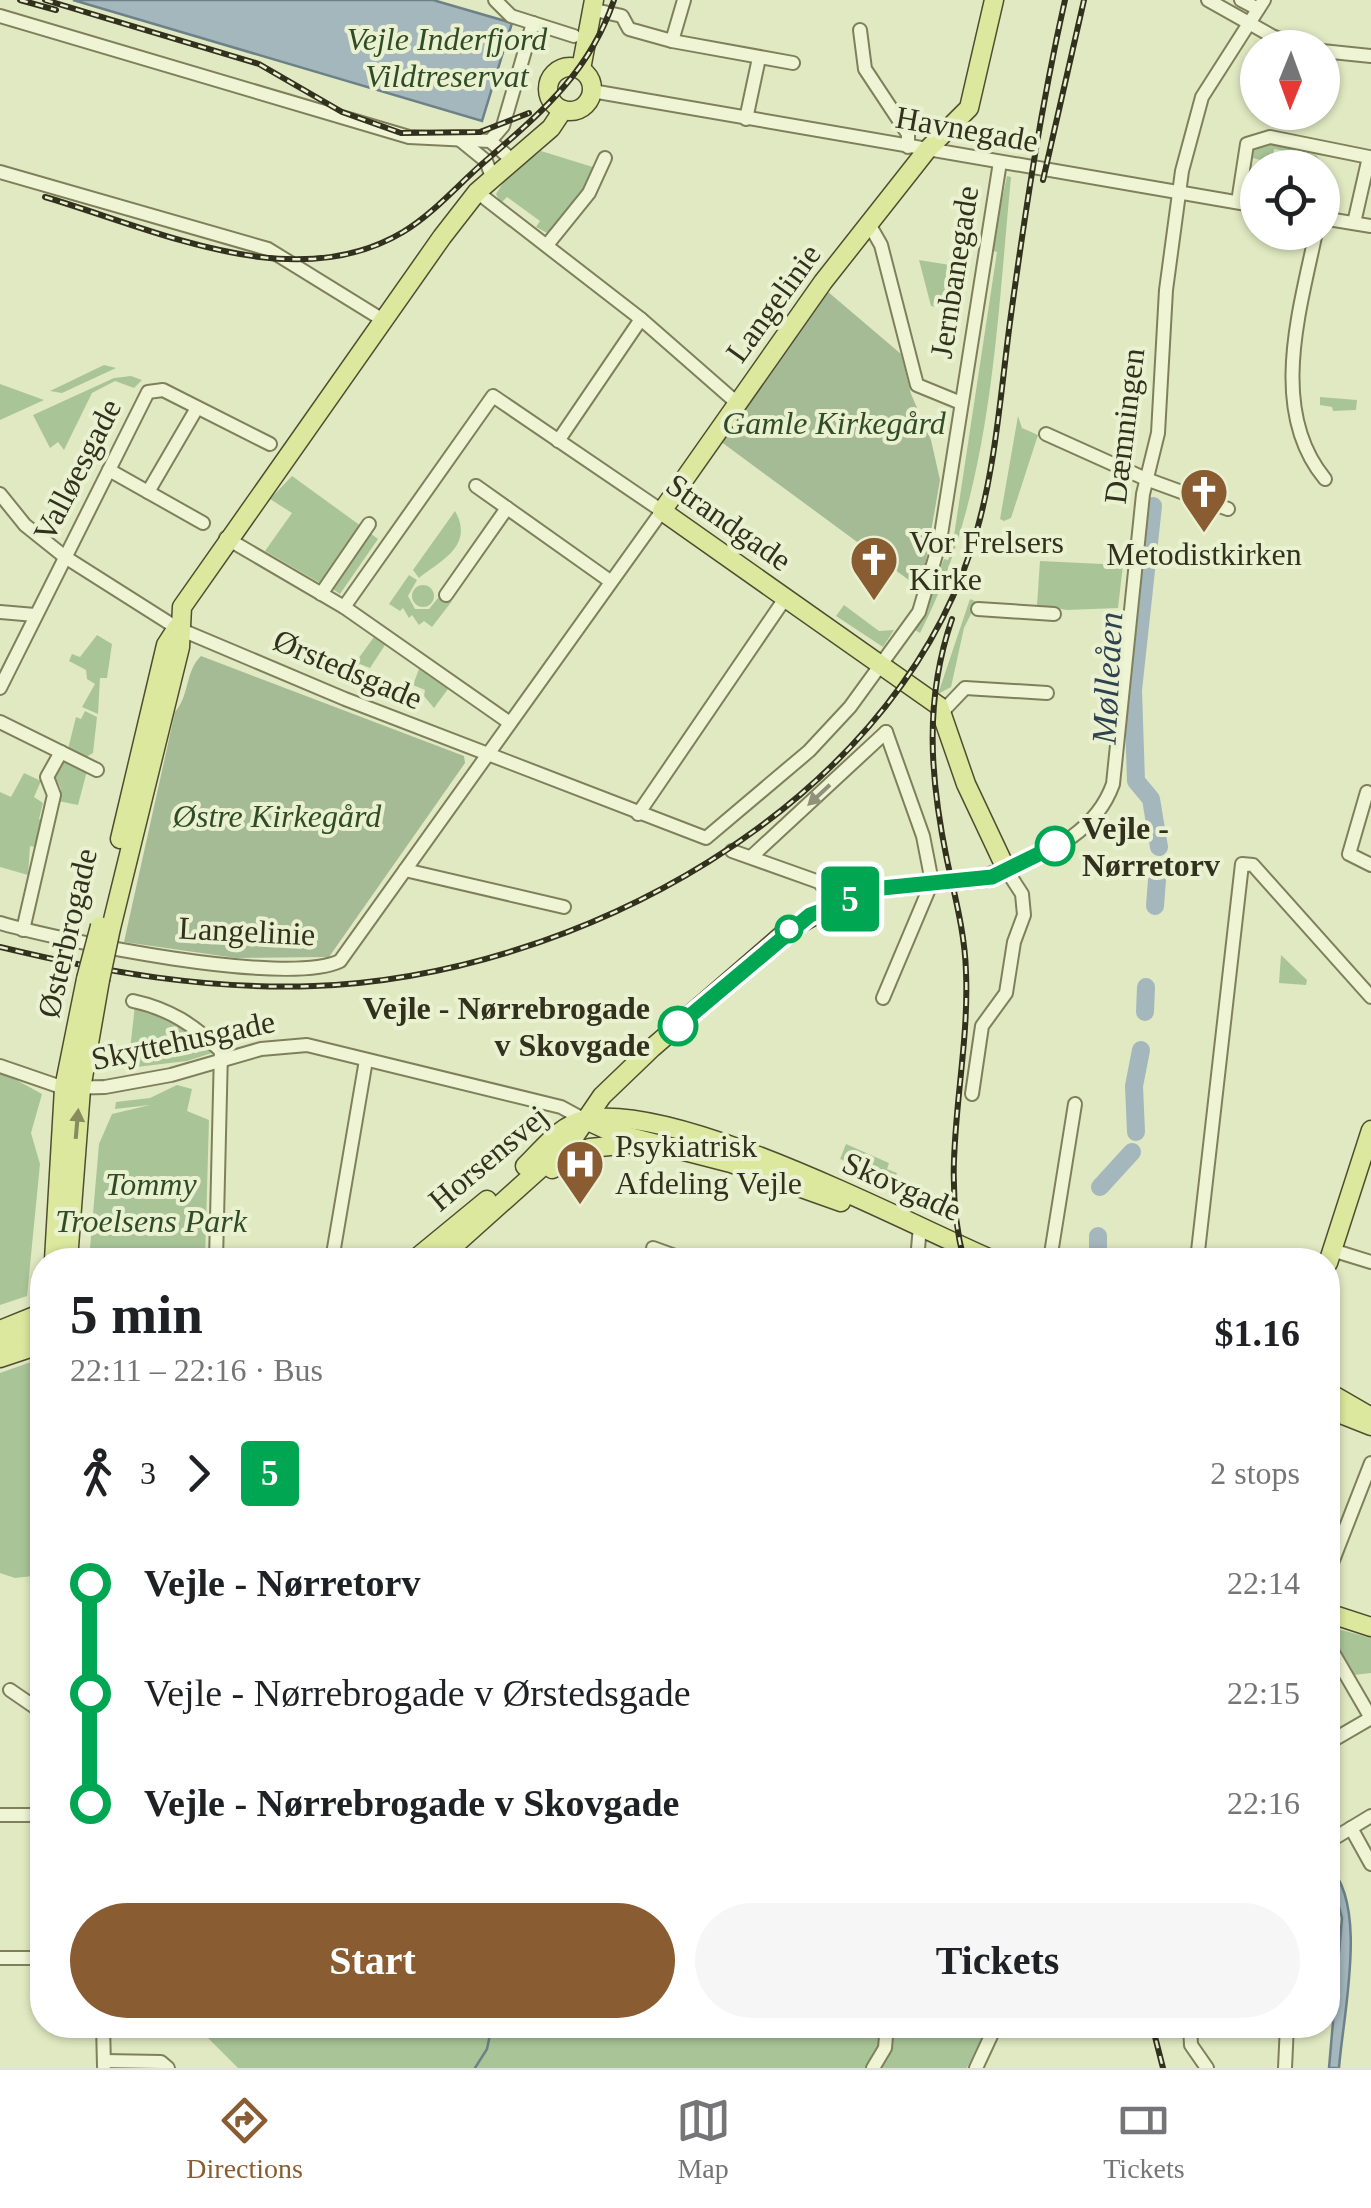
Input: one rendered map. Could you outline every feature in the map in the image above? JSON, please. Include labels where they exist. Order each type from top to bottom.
[{"type":"main road","name":"Langelinie","points":[[662,511],[736,403],[869,224],[918,148],[969,108],[994,0]]},
{"type":"main road","points":[[581,69],[595,5]]},
{"type":"main road","points":[[567,66],[581,69],[590,78],[592,92],[582,108],[564,110],[550,100],[550,78],[567,66]]},
{"type":"main road","name":"Østerbrogade","points":[[55,1248],[72,1088],[93,979],[180,647],[177,628],[182,606],[226,538],[477,192],[551,128],[564,110]]},
{"type":"main road","name":"Strandgade","points":[[662,511],[936,705]]},
{"type":"main road","points":[[585,1120],[602,1096],[652,1048],[810,915],[882,888],[984,878],[1007,871],[966,784],[936,705]]},
{"type":"main road","name":"Østerbrogade","points":[[68,1248],[72,1088]]},
{"type":"main road","name":"Skovgade","points":[[585,1120],[614,1134],[731,1163],[963,1248]]},
{"type":"main road","name":"Skovgade","points":[[585,1120],[621,1120],[684,1133],[805,1176],[918,1230],[939,1248]]},
{"type":"main road","name":"Horsensvej","points":[[428,1248],[564,1130],[585,1120]]},
{"type":"main road","name":"Horsensvej","points":[[453,1248],[572,1140],[585,1120]]},
{"type":"main road","points":[[1333,1248],[1371,1130]]},
{"type":"main road","name":"Skovgade","points":[[455,1248],[574,1155],[604,1144],[671,1148]]},
{"type":"main road","points":[[0,1330],[30,1318]]},
{"type":"main road","points":[[0,1344],[30,1331]]},
{"type":"main road","points":[[0,1358],[30,1347]]},
{"type":"main road","points":[[1340,1399],[1371,1417]]},
{"type":"main road","points":[[1340,1414],[1371,1426]]},
{"type":"main road","points":[[1340,1617],[1371,1626]]},
{"type":"street","points":[[495,0],[511,16],[574,36]]},
{"type":"street","points":[[672,41],[684,0]]},
{"type":"street","points":[[1208,0],[1266,30]]},
{"type":"street","points":[[1241,0],[1261,4]]},
{"type":"street","name":"Dæmningen","points":[[1007,871],[1084,830],[1098,816],[1113,784],[1120,749],[1121,694],[1146,479],[1158,433],[1178,192],[1199,105],[1261,4]]},
{"type":"street","points":[[595,5],[622,16],[628,28],[672,41],[793,63]]},
{"type":"street","points":[[0,16],[387,132],[490,141],[512,160]]},
{"type":"street","points":[[490,141],[503,126],[532,23]]},
{"type":"street","points":[[860,30],[865,69],[918,148]]},
{"type":"street","points":[[1340,53],[1371,56]]},
{"type":"street","points":[[746,119],[758,58]]},
{"type":"street","name":"Havnegade","points":[[592,92],[1238,202]]},
{"type":"street","points":[[1238,202],[1248,144],[1270,137],[1370,157],[1354,223]]},
{"type":"street","points":[[459,139],[486,160],[492,177]]},
{"type":"street","points":[[548,244],[590,193],[605,158]]},
{"type":"street","name":"Jernbanegade","points":[[706,838],[809,751],[882,665],[919,612],[933,574],[1000,162]]},
{"type":"street","points":[[0,172],[268,248],[382,320]]},
{"type":"street","points":[[477,192],[548,244],[736,403]]},
{"type":"street","points":[[1340,221],[1371,226]]},
{"type":"street","points":[[869,224],[881,245],[918,385],[961,403]]},
{"type":"street","points":[[1312,250],[1294,342],[1292,394],[1296,418],[1325,479]]},
{"type":"street","points":[[558,441],[641,320]]},
{"type":"street","name":"Valløesgade","points":[[0,688],[144,400],[155,389],[197,408]]},
{"type":"street","name":"Strandgade","points":[[344,607],[493,396],[662,511]]},
{"type":"street","points":[[148,492],[197,408],[270,444]]},
{"type":"street","points":[[1046,434],[1146,479],[1228,509]]},
{"type":"street","points":[[109,470],[203,523]]},
{"type":"street","points":[[476,486],[610,582]]},
{"type":"street","name":"Ørstedsgade","points":[[0,494],[25,525],[65,556],[177,628],[487,756],[706,838]]},
{"type":"street","points":[[446,595],[507,508]]},
{"type":"street","name":"Langelinie","points":[[24,930],[234,966],[330,965],[342,958],[510,723],[573,645],[610,582],[662,511]]},
{"type":"street","points":[[320,594],[369,524]]},
{"type":"street","points":[[226,538],[344,607],[510,723]]},
{"type":"street","points":[[638,814],[786,597]]},
{"type":"street","points":[[978,609],[1054,614]]},
{"type":"street","points":[[0,612],[35,615]]},
{"type":"street","points":[[936,705],[966,688],[1047,693]]},
{"type":"street","points":[[0,722],[97,770]]},
{"type":"street","points":[[751,857],[886,732],[923,836],[932,882],[883,998]]},
{"type":"street","points":[[0,923],[24,930],[54,794],[47,777],[61,752]]},
{"type":"street","points":[[1370,789],[1349,854],[1371,866]]},
{"type":"street","points":[[732,851],[819,882],[838,902]]},
{"type":"street","points":[[1198,1248],[1238,869],[1242,864],[1252,865],[1371,997]]},
{"type":"street","points":[[405,870],[564,907]]},
{"type":"street","points":[[972,1094],[982,1026],[1006,994],[1024,915],[1022,894],[1007,871]]},
{"type":"street","points":[[134,1001],[171,1012],[200,1030],[223,1060],[216,1248]]},
{"type":"street","name":"Skyttehusgade","points":[[72,1088],[145,1081],[297,1044],[561,1107],[585,1120]]},
{"type":"street","points":[[334,1248],[366,1060]]},
{"type":"street","points":[[0,1066],[72,1088]]},
{"type":"street","points":[[1052,1248],[1076,1104]]},
{"type":"street","points":[[917,1248],[918,1230]]},
{"type":"street","points":[[1340,1257],[1371,1262]]},
{"type":"street","points":[[1340,1542],[1371,1463]]},
{"type":"street","points":[[1340,1665],[1371,1718],[1340,1737]]},
{"type":"street","points":[[10,1690],[30,1704]]},
{"type":"street","points":[[0,1814],[30,1814]]},
{"type":"street","points":[[1340,1835],[1371,1816]]},
{"type":"street","points":[[1352,1828],[1371,1864]]},
{"type":"street","points":[[0,1958],[30,1958]]},
{"type":"street","points":[[103,2038],[104,2064],[161,2062],[168,2068]]},
{"type":"street","points":[[873,2068],[886,2038]]},
{"type":"street","points":[[976,2068],[990,2038]]},
{"type":"street","points":[[1191,2038],[1208,2068]]},
{"type":"street","points":[[1285,2068],[1286,2038]]},
{"type":"green space","points":[[1269,144],[1295,150],[1274,149],[1252,150]]},
{"type":"green space","points":[[541,151],[596,168],[585,190],[547,233],[536,227],[540,221],[507,197],[501,203],[496,194],[506,178]]},
{"type":"green space","points":[[1007,176],[1011,177],[995,352],[976,468],[944,580],[920,633],[915,630],[944,559],[948,560],[952,549],[997,252],[991,250]]},
{"type":"green space","points":[[919,260],[950,265],[943,308],[931,306]]},
{"type":"green space","name":"Gamle Kirkegård","points":[[827,291],[901,354],[911,394],[931,440],[940,480],[921,589],[720,441]]},
{"type":"green space","points":[[104,365],[116,368],[62,393],[50,391]]},
{"type":"green space","points":[[131,376],[142,380],[134,388],[115,381],[92,393],[64,450],[58,442],[50,448],[33,415],[114,378]]},
{"type":"green space","points":[[0,384],[44,400],[0,420]]},
{"type":"green space","points":[[1320,397],[1357,400],[1356,410],[1333,411],[1332,407],[1320,405]]},
{"type":"green space","points":[[1018,416],[1022,428],[1038,435],[1011,518],[1004,521],[1000,519]]},
{"type":"green space","points":[[292,476],[361,526],[320,583],[265,551],[292,513],[270,499]]},
{"type":"green space","points":[[455,511],[460,523],[458,543],[445,559],[419,578],[413,570]]},
{"type":"green space","points":[[370,533],[378,539],[340,594],[331,588]]},
{"type":"green space","points":[[756,536],[780,552],[771,567],[746,550]]},
{"type":"green space","points":[[1040,561],[1123,565],[1118,608],[1067,610],[1037,605]]},
{"type":"green space","points":[[409,575],[417,580],[408,596],[415,609],[429,609],[438,598],[452,601],[432,627],[424,621],[419,625],[403,608],[400,611],[389,604]]},
{"type":"green space","points":[[423,585],[431,588],[431,604],[423,607],[415,604],[412,596],[415,588]]},
{"type":"green space","points":[[970,599],[977,602],[964,628],[951,687],[938,694]]},
{"type":"green space","points":[[844,605],[879,631],[894,630],[883,647],[836,616]]},
{"type":"green space","points":[[97,635],[112,644],[107,678],[100,678],[98,714],[82,707],[95,684],[87,679],[86,670],[69,661],[72,654],[80,657]]},
{"type":"green space","points":[[374,637],[385,645],[370,668],[360,664],[350,670]]},
{"type":"green space","name":"Østre Kirkegård","points":[[201,656],[464,756],[465,763],[329,957],[236,958],[124,942],[175,712]]},
{"type":"green space","points":[[419,669],[448,689],[434,708],[424,696],[425,690],[413,685]]},
{"type":"green space","points":[[85,711],[97,717],[93,753],[83,759],[68,749],[76,717],[81,719]]},
{"type":"green space","points":[[63,761],[87,771],[78,805],[58,801],[61,789],[54,775]]},
{"type":"green space","points":[[24,773],[41,781],[34,797],[43,803],[39,819],[44,821],[39,848],[30,846],[28,875],[0,867],[0,792],[11,797]]},
{"type":"green space","points":[[1281,955],[1307,980],[1306,985],[1279,983]]},
{"type":"green space","points":[[135,1005],[163,1012],[215,1052],[187,1061],[128,1068]]},
{"type":"green space","points":[[0,1071],[42,1094],[31,1133],[40,1164],[27,1296],[0,1305]]},
{"type":"green space","name":"Tommy Troelsens Park","points":[[177,1085],[192,1089],[187,1111],[209,1120],[205,1248],[90,1248],[99,1144],[112,1114],[150,1105],[115,1109],[116,1102],[150,1098]]},
{"type":"green space","points":[[846,1144],[889,1163],[887,1169],[897,1173],[894,1180],[840,1159]]},
{"type":"green space","points":[[30,1362],[30,1576],[15,1578],[0,1573],[0,1373]]},
{"type":"green space","points":[[1340,1630],[1371,1638],[1371,1673],[1354,1675],[1340,1651]]},
{"type":"green space","points":[[208,2038],[982,2038],[967,2068],[238,2068]]},
{"type":"shaded area","name":"Vejle Inderfjord Vildtreservat","points":[[73,0],[433,0],[512,23],[482,121]]},
{"type":"shaded area","points":[[1340,1883],[1348,1906],[1350,1961],[1339,2068],[1329,2068],[1332,2038],[1340,2038]]},
{"type":"waterway","name":"Mølleåen","points":[[1153,506],[1133,690],[1136,781],[1151,799],[1159,847]]},
{"type":"waterway","name":"Mølleåen","points":[[1155,906],[1157,880]]},
{"type":"waterway","name":"Mølleåen","points":[[1145,1012],[1146,987]]},
{"type":"waterway","name":"Mølleåen","points":[[1136,1132],[1134,1086],[1141,1050]]},
{"type":"waterway","name":"Mølleåen","points":[[1100,1187],[1132,1152]]},
{"type":"waterway","name":"Mølleåen","points":[[1098,1236],[1098,1248]]},
{"type":"waterway","points":[[475,2068],[489,2038]]},
{"type":"railway","points":[[20,0],[56,10]]},
{"type":"railway","points":[[45,0],[259,64],[342,112],[401,133],[480,132],[529,113]]},
{"type":"railway","points":[[45,197],[225,251],[317,259],[361,251],[403,232],[426,215],[546,106],[592,48],[614,0]]},
{"type":"railway","points":[[0,947],[117,971],[235,985],[314,986],[414,975],[515,950],[614,912],[709,862],[794,800],[869,726],[929,643],[971,550],[991,466],[1028,200],[1065,0]]},
{"type":"railway","points":[[1043,180],[1084,0]]},
{"type":"railway","points":[[952,619],[937,679],[933,739],[941,829],[965,958],[966,1009],[954,1152],[962,1248]]},
{"type":"railway","points":[[1155,2038],[1163,2068]]},
{"type":"bus line","name":"5","points":[[678,1026],[810,915],[882,888],[992,877],[1055,846]]},
{"type":"place","name":"Metodistkirken","points":[[1204,534]]},
{"type":"place","name":"Vor Frelsers Kirke","points":[[874,602]]},
{"type":"place","name":"Vejle - Nørretorv","points":[[1055,846]]},
{"type":"place","name":"Vejle - Nørrebrogade v Skovgade","points":[[678,1026]]},
{"type":"place","name":"Psykiatrisk Afdeling Vejle","points":[[580,1206]]}]
